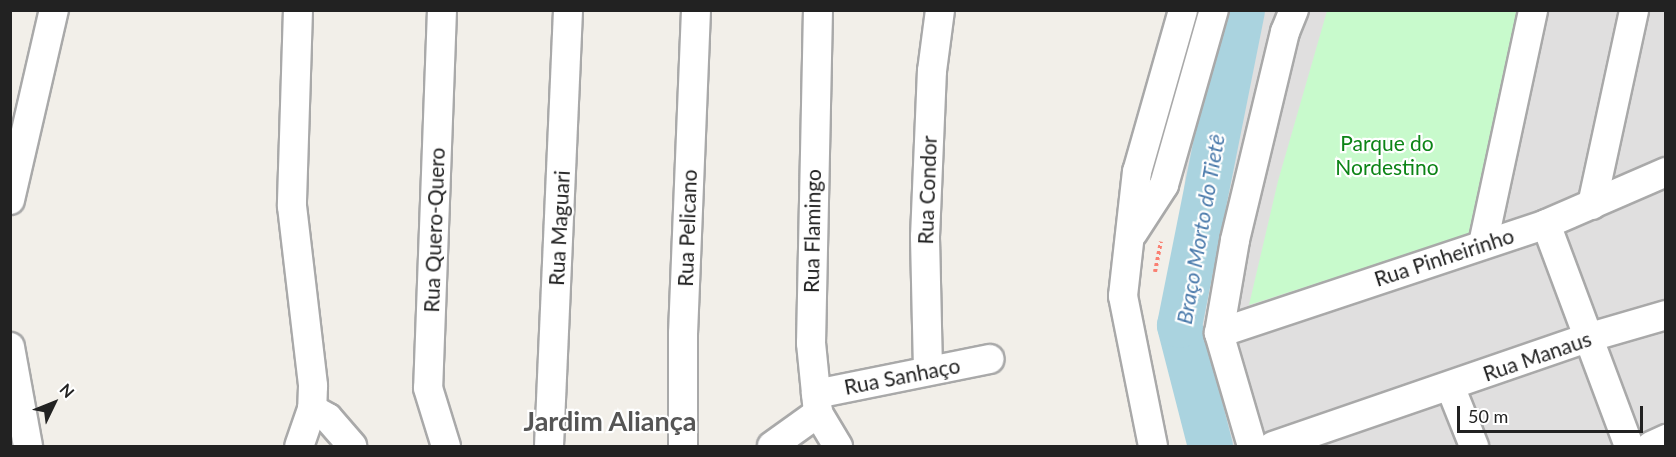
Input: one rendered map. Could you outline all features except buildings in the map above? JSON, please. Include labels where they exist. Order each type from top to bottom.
[{"type":"street","points":[[10,200],[54,10]]},
{"type":"street","points":[[298,10],[292,206],[310,344],[312,409],[299,447]]},
{"type":"street","name":"Rua Quero-Quero","points":[[442,10],[428,388],[446,447]]},
{"type":"street","name":"Rua Maguari","points":[[549,447],[568,10]]},
{"type":"street","name":"Rua Pelicano","points":[[683,447],[683,334],[696,10]]},
{"type":"street","name":"Rua Flamingo","points":[[818,10],[811,343],[817,403],[838,447]]},
{"type":"street","name":"Rua Condor","points":[[928,370],[925,237],[932,71],[940,10]]},
{"type":"street","points":[[1153,447],[1123,296],[1133,233],[1137,171],[1183,10]]},
{"type":"street","points":[[1133,233],[1164,185],[1214,10]]},
{"type":"street","points":[[1252,447],[1219,333],[1235,240],[1285,33],[1294,10]]},
{"type":"street","points":[[1483,244],[1533,10]]},
{"type":"street","points":[[1592,205],[1634,10]]},
{"type":"street","name":"Rua Pinheirinho","points":[[1219,333],[1546,224],[1665,172]]},
{"type":"street","points":[[1546,224],[1629,447]]},
{"type":"street","name":"Rua Manaus","points":[[1290,443],[1587,338],[1665,315]]},
{"type":"street","points":[[10,347],[28,447]]},
{"type":"street","name":"Rua Sanhaço","points":[[772,447],[817,403],[928,370],[989,359]]},
{"type":"street","points":[[1450,386],[1474,447]]},
{"type":"street","points":[[312,409],[328,418],[352,447]]},
{"type":"street","points":[[1651,447],[1665,439]]},
{"type":"path","points":[[1153,282],[1163,237]]},
{"type":"shaded area","points":[[1224,11],[1665,11],[1665,446],[1210,446],[1181,231],[1190,114]]},
{"type":"green space","name":"Parque do Nordestino","points":[[1327,11],[1521,11],[1471,234],[1249,305],[1278,181]]},
{"type":"waterway","name":"Braço Morto do Tietê","points":[[1210,446],[1179,325],[1242,10]]},
{"type":"district","name":"Jardim Aliança","points":[[610,421]]}]
